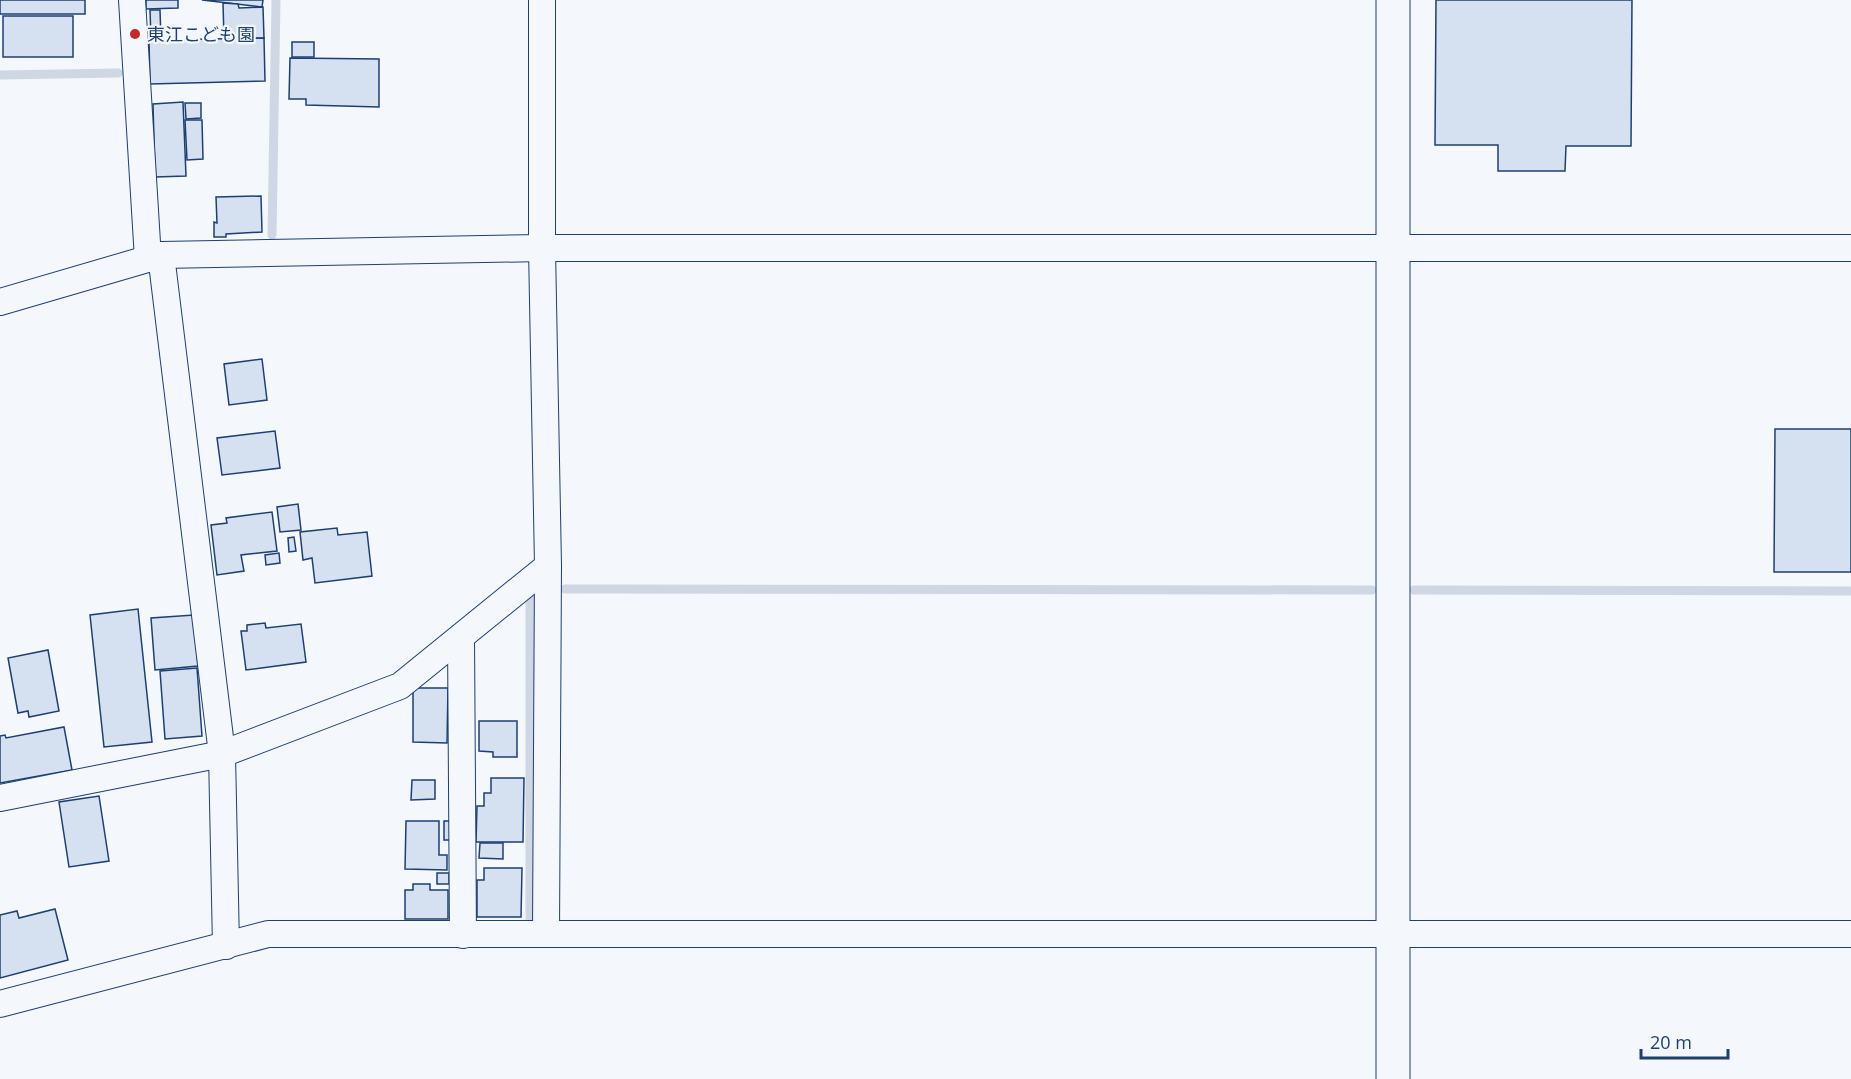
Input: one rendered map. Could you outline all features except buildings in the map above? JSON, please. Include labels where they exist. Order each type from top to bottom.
[{"type":"street","points":[[132,0],[154,257],[222,754],[226,946]]},
{"type":"street","points":[[542,0],[542,248],[548,566],[546,934]]},
{"type":"street","points":[[1393,0],[1393,1079]]},
{"type":"street","points":[[0,302],[154,257],[542,248],[1851,248]]},
{"type":"street","points":[[0,798],[222,754],[400,686],[548,566]]},
{"type":"street","points":[[461,637],[463,934]]},
{"type":"street","points":[[0,1004],[268,934],[1851,934]]},
{"type":"waterway","points":[[272,235],[276,0]]},
{"type":"waterway","points":[[0,75],[118,73]]},
{"type":"waterway","points":[[565,589],[1372,590]]},
{"type":"waterway","points":[[1414,590],[1851,591]]},
{"type":"waterway","points":[[530,596],[530,921]]},
{"type":"place","name":"東江こども園","points":[[135,34]]}]
